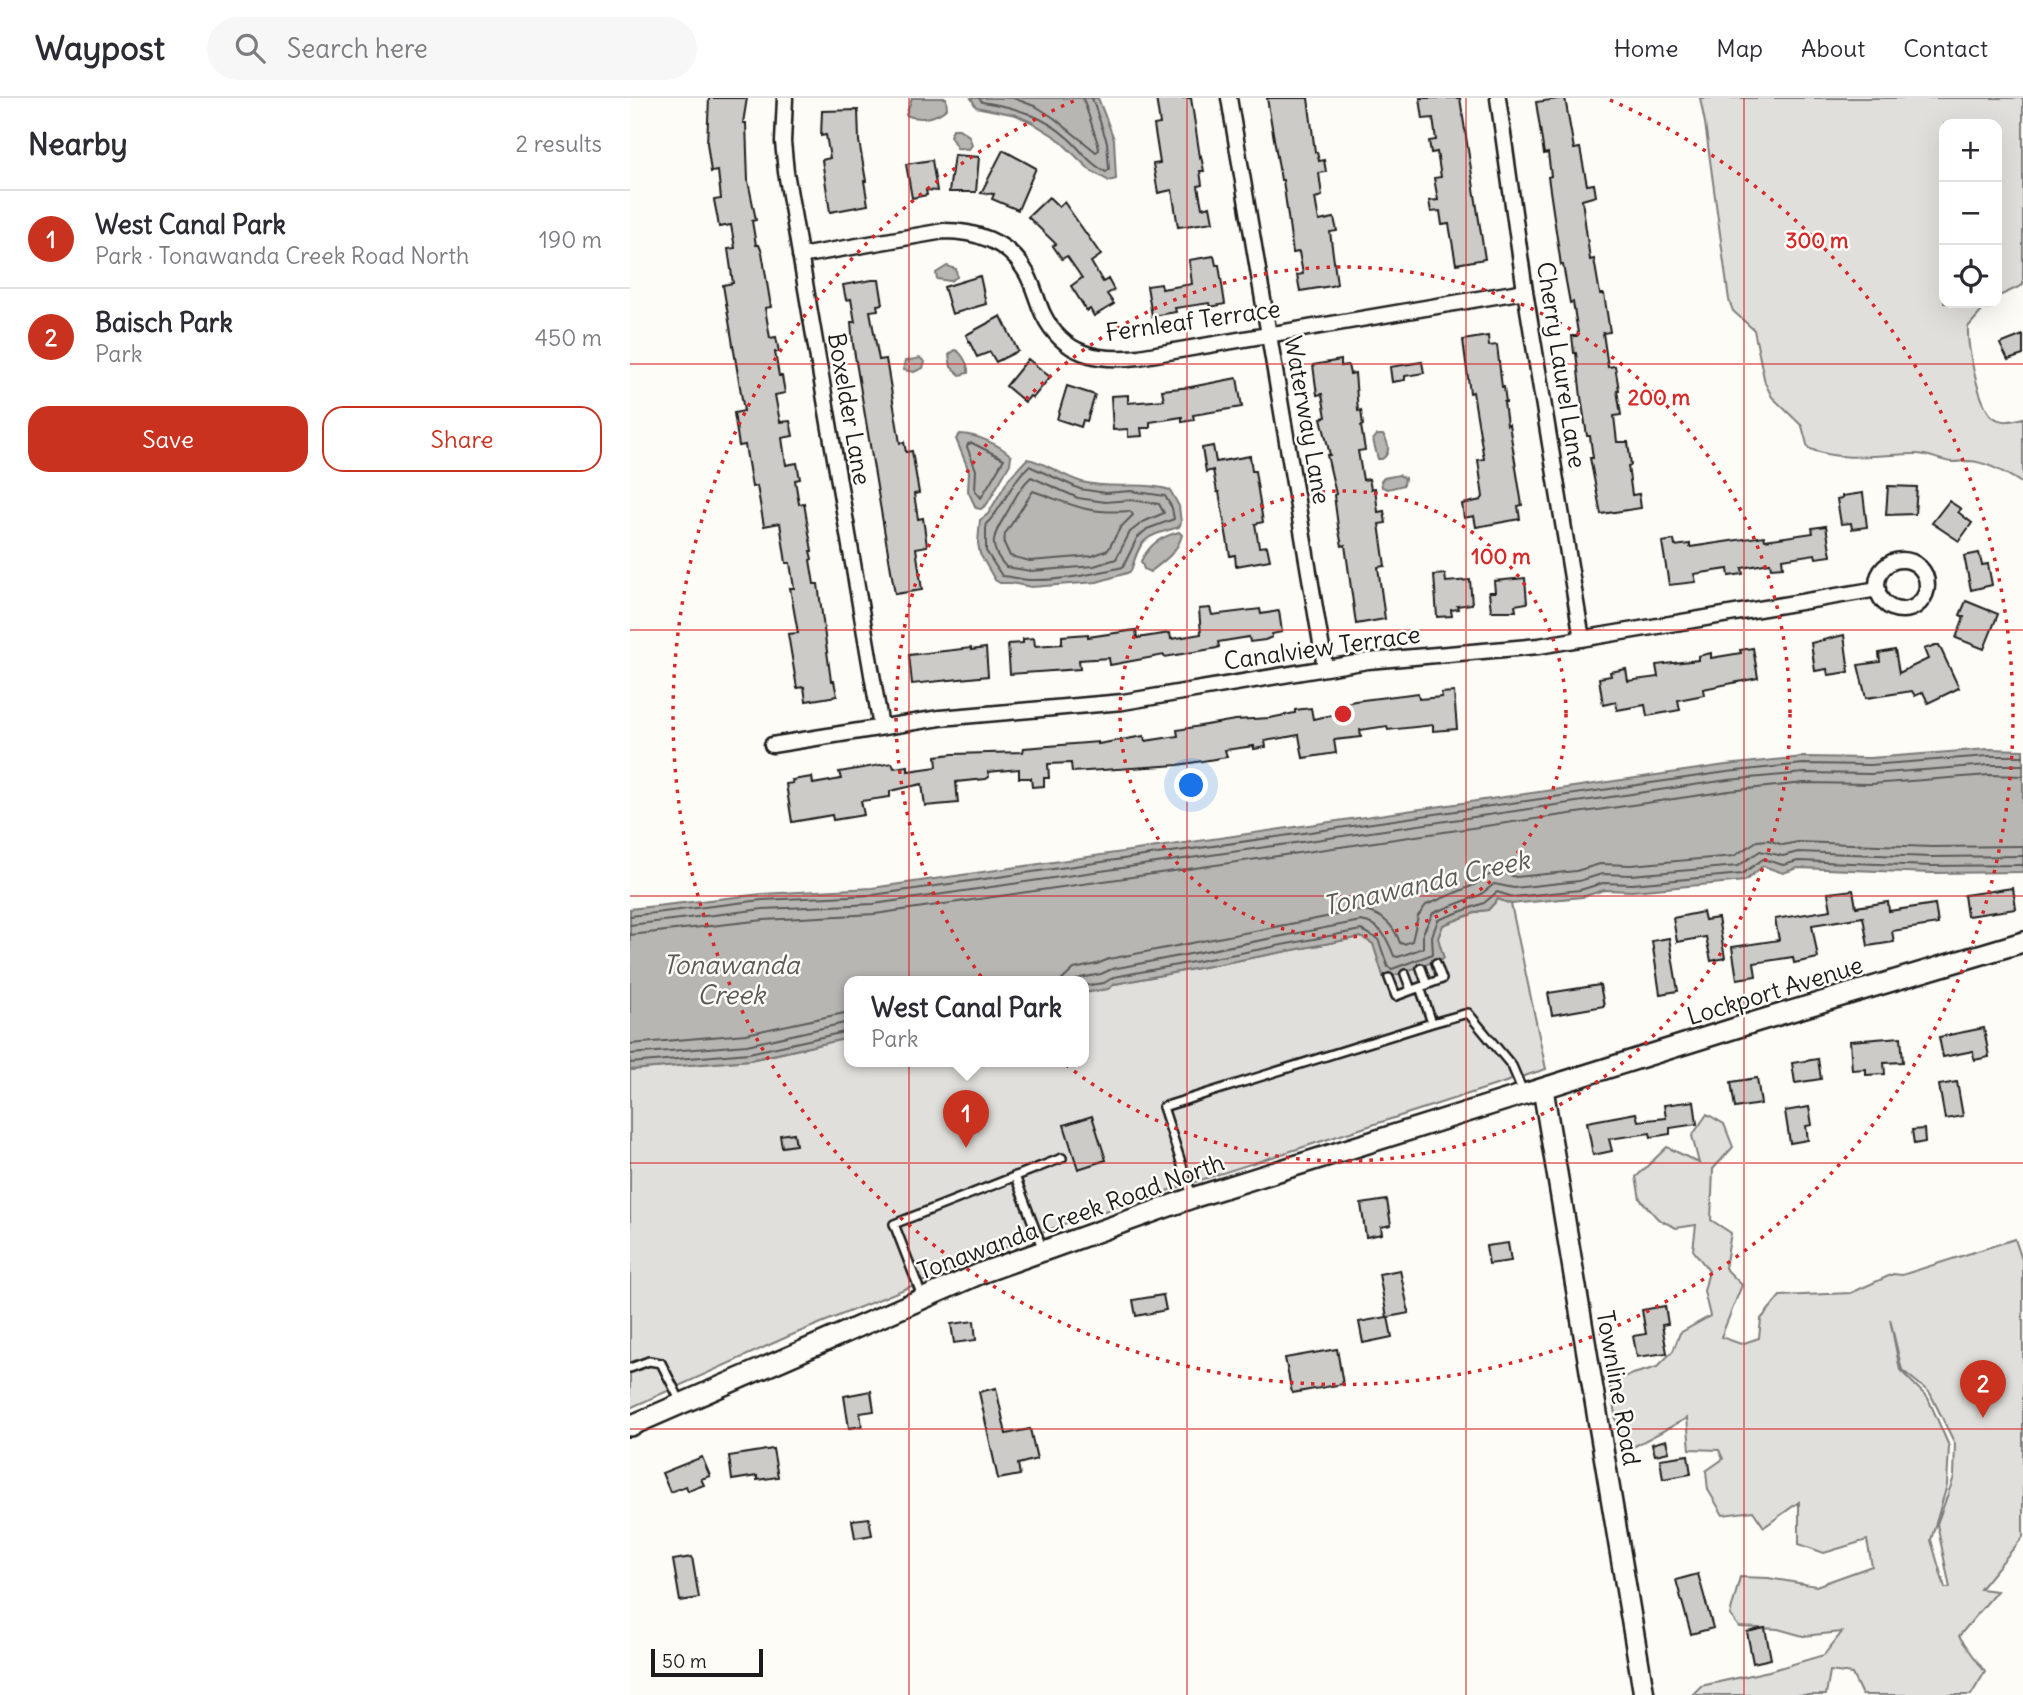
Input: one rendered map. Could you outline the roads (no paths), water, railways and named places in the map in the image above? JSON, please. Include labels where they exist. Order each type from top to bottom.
[{"type":"street","name":"Boxelder Lane","points":[[785,98],[784,158],[881,727]]},
{"type":"street","name":"Waterway Lane","points":[[1229,98],[1325,667]]},
{"type":"street","name":"Cherry Laurel Lane","points":[[1498,98],[1525,292],[1581,639]]},
{"type":"street","name":"Fernleaf Terrace","points":[[800,256],[944,232],[964,232],[985,237],[1007,250],[1018,261],[1027,274],[1046,319],[1061,338],[1077,350],[1100,358],[1139,357],[1525,292]]},
{"type":"street","name":"Canalview Terrace","points":[[772,745],[952,717],[1123,702],[1395,657],[1499,651],[1878,590]]},
{"type":"street","name":"Lockport Avenue","points":[[1533,1092],[1758,1021],[2023,943]]},
{"type":"street","name":"Tonawanda Creek Road North","points":[[630,1426],[922,1297],[1043,1250],[1192,1198],[1533,1092]]},
{"type":"street","name":"Townline Road","points":[[1533,1092],[1644,1695]]},
{"type":"lane","points":[[1390,978],[1395,996],[1442,979],[1436,962]]},
{"type":"lane","points":[[1421,968],[1432,1023]]},
{"type":"lane","points":[[1405,974],[1411,990]]},
{"type":"lane","points":[[1192,1198],[1163,1107],[1432,1023],[1468,1013],[1533,1092]]},
{"type":"lane","points":[[922,1297],[894,1224],[1062,1158]]},
{"type":"lane","points":[[1015,1176],[1043,1250]]},
{"type":"lane","points":[[630,1368],[649,1361],[661,1363],[681,1403]]},
{"type":"water","points":[[912,98],[946,98],[947,108],[933,116],[911,117],[906,115]]},
{"type":"water","points":[[971,98],[1098,98],[1114,139],[1116,179],[1109,181],[1090,170],[1057,138],[1031,122],[1016,115],[976,107]]},
{"type":"water","points":[[953,129],[959,129],[969,136],[972,145],[969,149],[957,148],[950,136]]},
{"type":"water","points":[[947,266],[956,269],[957,277],[950,281],[937,279],[936,273]]},
{"type":"water","points":[[955,350],[964,360],[968,373],[960,375],[951,367],[949,355]]},
{"type":"water","points":[[920,358],[925,362],[923,368],[914,372],[903,370],[905,361]]},
{"type":"water","points":[[960,434],[987,441],[1011,456],[1010,464],[987,504],[981,509],[976,508],[968,491],[969,471],[956,439]]},
{"type":"water","points":[[1377,435],[1383,435],[1388,445],[1387,454],[1382,459],[1378,459],[1373,440]]},
{"type":"water","points":[[1027,459],[1082,482],[1170,490],[1179,506],[1181,523],[1179,527],[1146,540],[1138,551],[1131,571],[1127,573],[1097,582],[1031,587],[1000,583],[995,580],[980,554],[980,520],[988,514],[1009,478]]},
{"type":"water","points":[[1399,475],[1405,478],[1404,485],[1388,489],[1382,487],[1381,481],[1384,478]]},
{"type":"water","points":[[1179,532],[1182,535],[1180,541],[1169,556],[1150,572],[1144,569],[1141,561],[1148,550],[1166,536]]},
{"type":"water","name":"Tonawanda Creek","points":[[1988,749],[2023,750],[2023,872],[1931,873],[1798,868],[1783,873],[1763,866],[1745,881],[1632,891],[1604,890],[1582,897],[1511,904],[1498,899],[1488,910],[1443,925],[1438,938],[1444,958],[1384,979],[1373,944],[1361,937],[1115,984],[1108,989],[1089,992],[1089,976],[844,976],[844,1039],[750,1060],[630,1070],[630,909],[762,894],[872,888],[1726,765],[1803,757],[1870,758]]},
{"type":"place","name":"West Canal Park","points":[[966,1148]]},
{"type":"place","name":"Baisch Park","points":[[1983,1418]]}]
